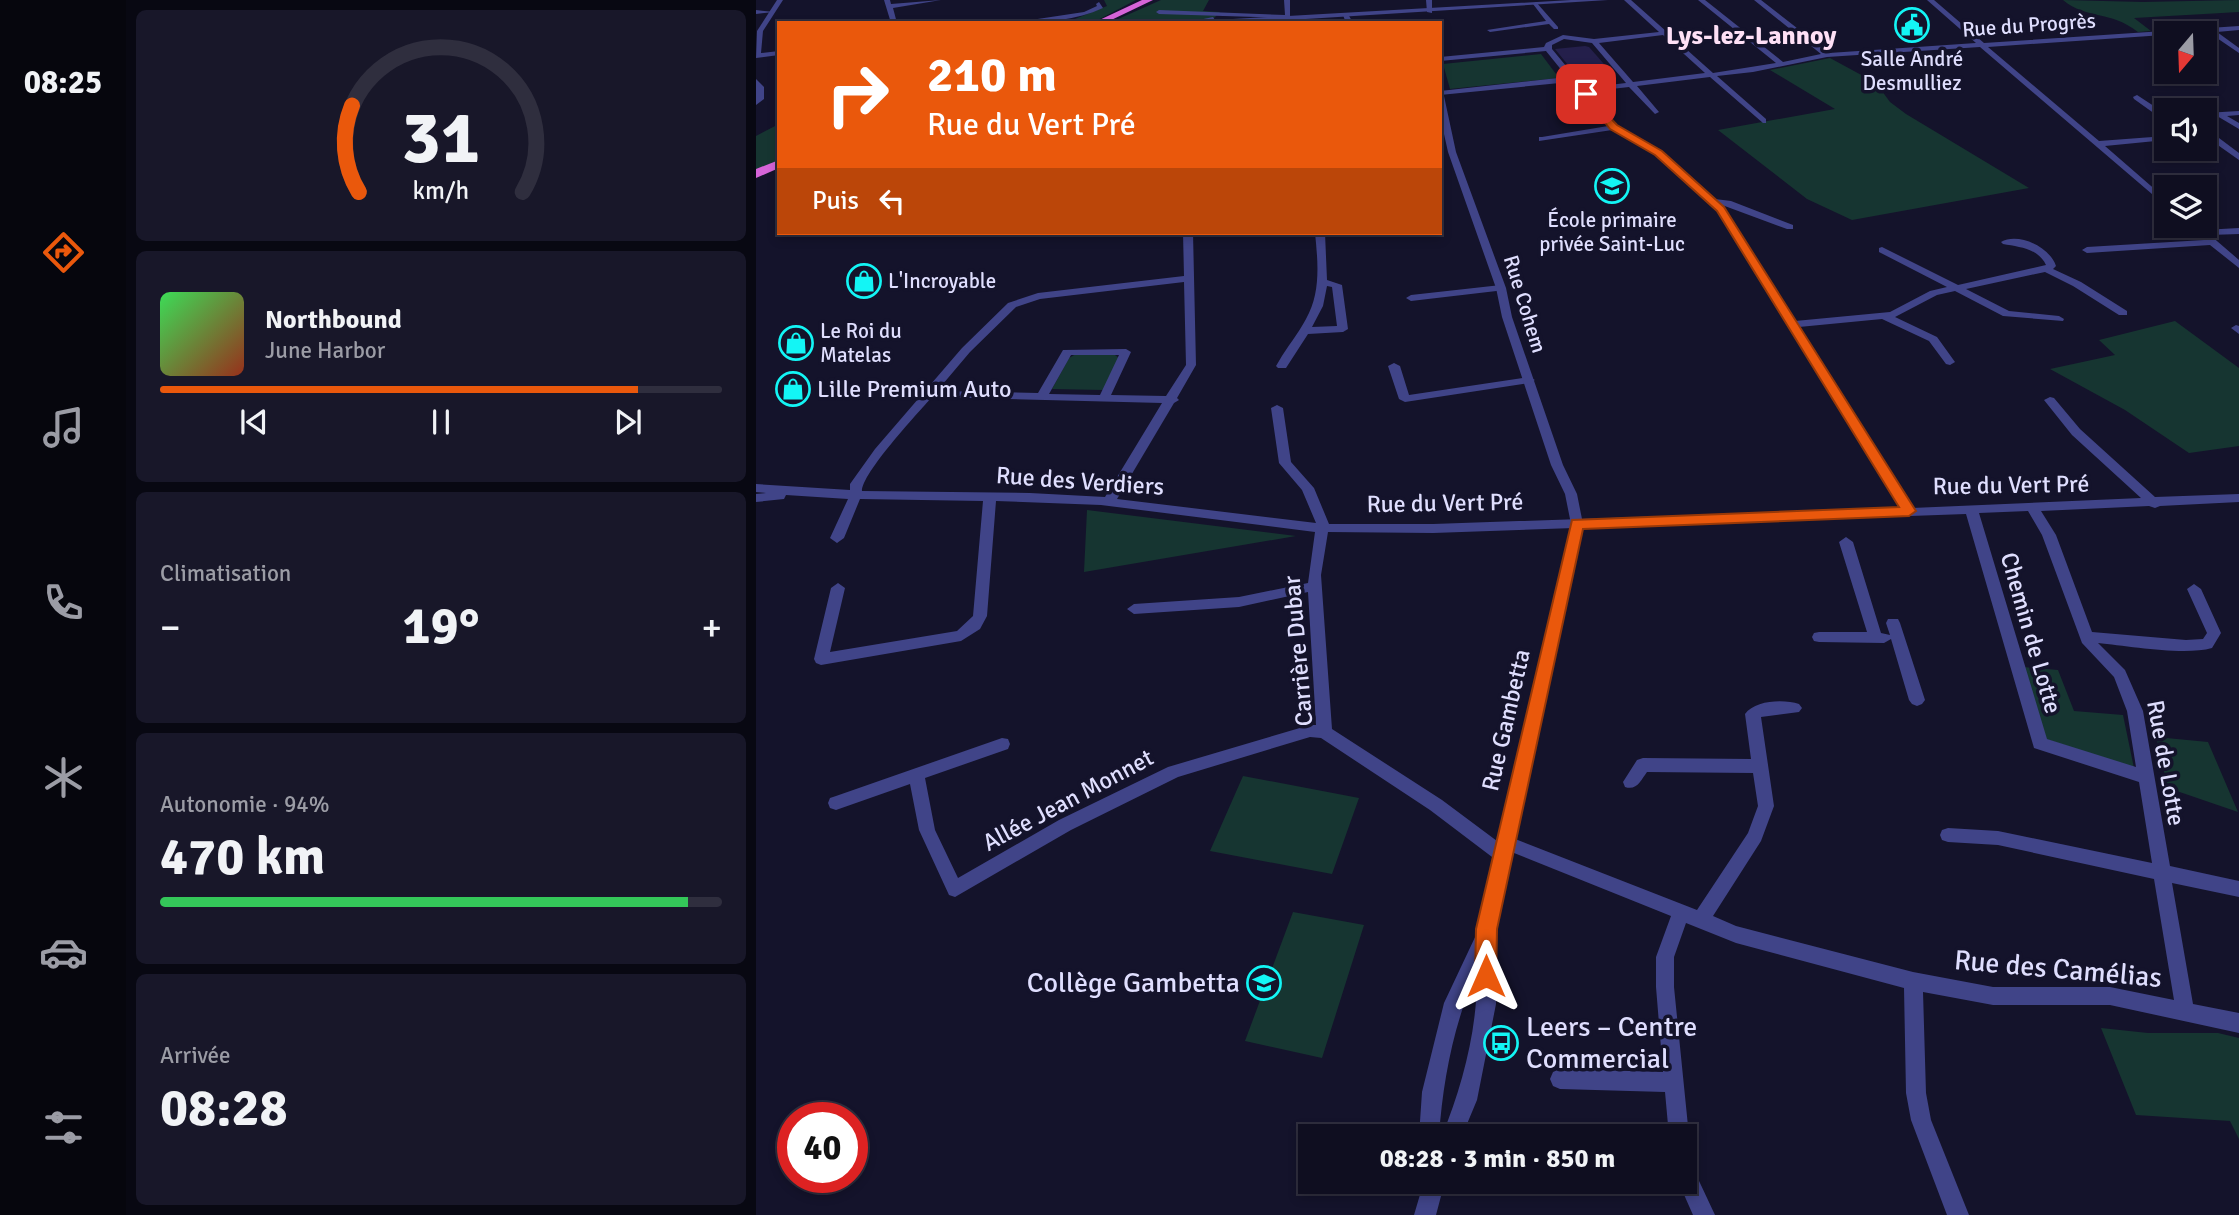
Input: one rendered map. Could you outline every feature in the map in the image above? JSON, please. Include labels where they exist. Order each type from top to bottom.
[{"type":"highway","points":[[1102,21],[1149,0]]},
{"type":"highway","points":[[1108,21],[1155,0]]},
{"type":"highway","points":[[756,175],[777,165]]},
{"type":"street","points":[[777,52],[756,57],[760,31],[780,0]]},
{"type":"street","points":[[894,20],[888,3],[938,0]]},
{"type":"street","points":[[1287,0],[1288,17]]},
{"type":"street","points":[[1424,21],[1430,12],[1429,0]]},
{"type":"street","points":[[1159,12],[1226,17],[1288,17],[1430,12],[1605,0]]},
{"type":"street","points":[[1627,0],[1763,121]]},
{"type":"street","points":[[1701,0],[1781,64]]},
{"type":"street","points":[[1757,0],[1827,55]]},
{"type":"street","points":[[1930,0],[2154,193]]},
{"type":"street","points":[[1539,3],[1563,37]]},
{"type":"street","points":[[1030,21],[1085,14],[1101,7],[1099,4]]},
{"type":"street","points":[[756,12],[771,12]]},
{"type":"street","points":[[1346,15],[1349,21]]},
{"type":"street","points":[[1199,21],[1226,17]]},
{"type":"street","points":[[1211,21],[1226,17]]},
{"type":"street","points":[[1490,30],[1551,22]]},
{"type":"street","name":"Rue du Progrès","points":[[2217,30],[2239,28]]},
{"type":"street","points":[[1548,49],[1548,44],[1563,37],[1594,41],[1665,33]]},
{"type":"street","name":"Rue du Progrès","points":[[1631,85],[1711,75],[1827,55],[2154,34]]},
{"type":"street","points":[[2217,35],[2239,51]]},
{"type":"street","points":[[1594,41],[1655,112]]},
{"type":"street","points":[[1442,59],[1548,49]]},
{"type":"street","points":[[1548,49],[1580,87],[1592,89],[1631,85]]},
{"type":"street","points":[[1442,94],[1574,79]]},
{"type":"street","points":[[756,81],[760,87],[760,99],[756,103]]},
{"type":"street","points":[[1592,89],[1586,94],[1613,127],[1658,153],[1713,201],[1909,511]]},
{"type":"street","points":[[2137,97],[2154,109]]},
{"type":"street","name":"Rue Cohem","points":[[1442,104],[1452,152],[1501,288],[1506,316],[1557,466],[1572,494],[1577,524]]},
{"type":"street","points":[[2219,114],[2239,113]]},
{"type":"street","points":[[2219,114],[2232,131]]},
{"type":"street","points":[[1542,139],[1613,127]]},
{"type":"street","points":[[2098,144],[2154,139]]},
{"type":"street","points":[[2217,142],[2239,157]]},
{"type":"street","points":[[1713,201],[1728,203],[1790,227]]},
{"type":"street","points":[[2217,229],[2239,230]]},
{"type":"street","points":[[1108,503],[1172,400],[1192,359],[1188,235]]},
{"type":"street","points":[[1282,366],[1318,307],[1323,282],[1320,235]]},
{"type":"street","points":[[2208,238],[2239,265]]},
{"type":"street","points":[[1792,324],[1886,317],[1934,293],[2046,270],[2051,266],[2051,261],[2032,246],[2006,242]]},
{"type":"street","points":[[2087,250],[2239,246]]},
{"type":"street","points":[[1882,250],[2007,314],[2059,319]]},
{"type":"street","points":[[2046,270],[2077,284],[2123,313]]},
{"type":"street","points":[[837,538],[856,494],[856,484],[879,452],[965,350],[1019,301],[1189,278]]},
{"type":"street","points":[[1305,331],[1343,329],[1337,285],[1323,282]]},
{"type":"street","points":[[1410,298],[1501,288]]},
{"type":"street","points":[[1886,317],[1933,339],[1950,362]]},
{"type":"street","points":[[1042,396],[1067,352],[1126,352],[1104,398]]},
{"type":"street","points":[[1394,366],[1405,399],[1529,380]]},
{"type":"street","points":[[929,394],[1172,400]]},
{"type":"street","points":[[2050,400],[2076,432],[2155,504]]},
{"type":"street","points":[[1277,408],[1285,463],[1308,488],[1323,528]]},
{"type":"street","name":"Rue des Verdiers","points":[[756,488],[1108,503],[1323,528]]},
{"type":"street","name":"Rue des Verdiers","points":[[756,498],[834,493]]},
{"type":"street","points":[[838,588],[821,659],[961,636],[969,632],[980,616],[990,497]]},
{"type":"street","name":"Rue du Vert Pré","points":[[1323,528],[1577,524],[2033,509],[2239,498]]},
{"type":"street","name":"Rue de Lotte","points":[[2033,509],[2049,535],[2086,637],[2093,648],[2117,669],[2124,681],[2137,720],[2185,1010]]},
{"type":"street","name":"Chemin de Lotte","points":[[1972,511],[2040,743],[2145,777]]},
{"type":"street","name":"Rue Gambetta","points":[[1430,1124],[1432,1092],[1453,1003],[1486,929],[1577,524]]},
{"type":"street","name":"Carrière Dubar","points":[[1323,528],[1315,565],[1315,586],[1324,732],[1504,849]]},
{"type":"street","points":[[1846,542],[1876,638]]},
{"type":"street","points":[[1134,609],[1239,602],[1315,586]]},
{"type":"street","points":[[2086,637],[2186,645],[2207,643],[2214,634],[2194,589]]},
{"type":"street","points":[[1893,623],[1917,701]]},
{"type":"street","points":[[1819,637],[1898,638]]},
{"type":"street","points":[[1700,921],[1763,819],[1766,806],[1753,714],[1763,709],[1794,708]]},
{"type":"street","name":"Allée Jean Monnet","points":[[916,775],[926,830],[955,889],[1052,832],[1174,772],[1303,731],[1324,732]]},
{"type":"street","points":[[836,803],[1002,744]]},
{"type":"street","points":[[1631,782],[1643,765],[1760,766]]},
{"type":"street","points":[[1948,835],[1998,838],[2239,890]]},
{"type":"street","name":"Rue des Camélias","points":[[1504,849],[1700,921],[1778,946],[1913,981],[1993,996],[2110,996],[2239,1023]]},
{"type":"street","points":[[1678,1124],[1665,957],[1681,914]]},
{"type":"street","name":"Rue Gambetta","points":[[1457,1124],[1467,1100],[1487,1004],[1486,929]]},
{"type":"street","points":[[1913,981],[1916,1093],[1921,1120],[1958,1215]]},
{"type":"street","points":[[1560,1079],[1673,1082]]},
{"type":"street","points":[[1424,1215],[1425,1194]]},
{"type":"street","points":[[1424,1215],[1431,1194]]},
{"type":"street","points":[[1694,1194],[1704,1215]]},
{"type":"green space","points":[[1104,0],[1136,0],[1096,21],[1070,21],[1107,6]]},
{"type":"green space","points":[[1161,0],[1209,0],[1203,11],[1220,12],[1214,18],[1192,21],[1114,21]]},
{"type":"green space","points":[[2063,0],[2239,0],[2239,12],[2134,18],[2151,31],[2138,32],[2128,25],[2081,10]]},
{"type":"green space","points":[[1541,54],[1559,78],[1450,89],[1443,64]]},
{"type":"green space","points":[[1830,58],[1876,83],[1890,102],[1906,114],[2029,188],[1852,220],[1807,199],[1718,130],[1835,109],[1770,70]]},
{"type":"green space","points":[[777,125],[777,161],[756,170],[756,136]]},
{"type":"green space","points":[[2175,321],[2239,368],[2239,446],[2189,453],[2125,410],[2050,369],[2115,355],[2099,340]]},
{"type":"green space","points":[[1076,354],[1115,355],[1119,358],[1104,390],[1052,389],[1069,358]]},
{"type":"green space","points":[[1087,510],[1296,536],[1084,572]]},
{"type":"green space","points":[[2023,667],[2058,670],[2074,711],[2123,715],[2134,768],[2046,739]]},
{"type":"green space","points":[[2156,737],[2208,742],[2238,812],[2168,788]]},
{"type":"green space","points":[[1243,776],[1359,798],[1332,874],[1210,851]]},
{"type":"green space","points":[[1293,912],[1364,925],[1322,1058],[1245,1041]]},
{"type":"green space","points":[[2101,1028],[2148,1033],[2218,1033],[2239,1038],[2239,1139],[2230,1121],[2136,1115]]},
{"type":"building","points":[[1589,47],[1611,72],[1577,76],[1555,49]]},
{"type":"place","name":"Salle André Desmulliez","points":[[1912,25]]},
{"type":"place","name":"École primaire privée Saint-Luc","points":[[1612,186]]},
{"type":"place","name":"L'Incroyable","points":[[864,281]]},
{"type":"place","name":"Le Roi du Matelas","points":[[796,343]]},
{"type":"place","name":"Lille Premium Auto","points":[[793,389]]},
{"type":"place","name":"Collège Gambetta","points":[[1264,983]]},
{"type":"place","name":"Leers – Centre Commercial","points":[[1501,1043]]},
{"type":"district","name":"Lys-lez-Lannoy","points":[[1751,36]]},
{"type":"route","points":[[1486,976],[1486,929],[1577,524],[1700,517],[1751,519],[1889,514],[1909,511],[1721,209],[1658,153],[1613,127],[1586,94]]}]
